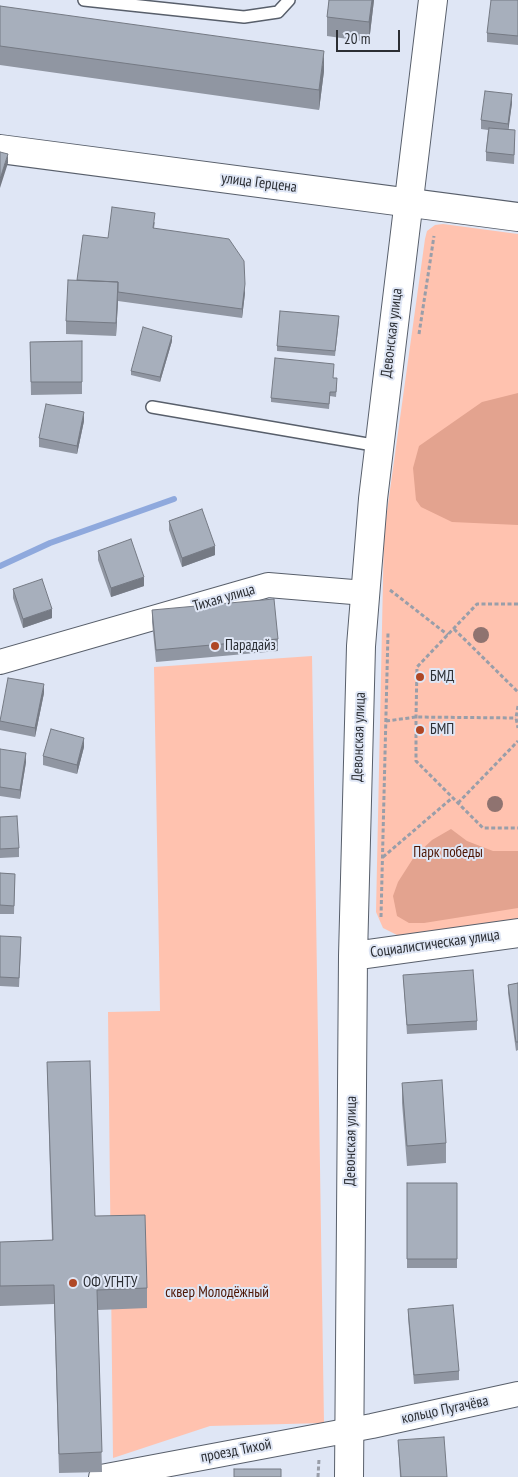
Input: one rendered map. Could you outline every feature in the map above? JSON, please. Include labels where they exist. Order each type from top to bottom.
[{"type":"main road","name":"Девонская улица","points":[[349,1477],[360,1428],[353,956],[361,646],[381,594],[379,446],[407,202],[433,0]]},
{"type":"main road","name":"улица Герцена","points":[[0,149],[518,217]]},
{"type":"main road","name":"Социалистическая улица","points":[[353,956],[518,933]]},
{"type":"street","name":"Тихая улица","points":[[0,662],[268,585],[381,594]]},
{"type":"street","name":"кольцо Пугачёва","points":[[360,1428],[518,1394]]},
{"type":"street","name":"проезд Тихой","points":[[101,1477],[360,1428]]},
{"type":"lane","points":[[84,0],[244,17],[278,12],[289,0]]},
{"type":"lane","points":[[152,407],[379,446]]},
{"type":"path","points":[[418,342],[434,236]]},
{"type":"path","points":[[390,580],[381,594],[448,635]]},
{"type":"path","points":[[518,604],[477,604],[417,667],[416,717],[416,761],[482,828],[518,828]]},
{"type":"path","points":[[382,917],[389,627]]},
{"type":"path","points":[[454,629],[518,692]]},
{"type":"path","points":[[518,706],[516,718],[518,728]]},
{"type":"path","points":[[386,721],[416,717],[516,718]]},
{"type":"path","points":[[458,804],[518,741]]},
{"type":"path","points":[[383,856],[452,798]]},
{"type":"green space","name":"Парк победы","points":[[443,224],[518,234],[518,919],[399,936],[383,928],[376,912],[384,533],[425,239],[427,231],[435,225]]},
{"type":"green space","points":[[518,393],[518,525],[452,522],[421,507],[416,500],[413,468],[419,446],[482,402]]},
{"type":"green space","name":"сквер Молодёжный","points":[[312,656],[324,1423],[210,1426],[113,1458],[108,1012],[160,1011],[154,667]]},
{"type":"green space","points":[[451,829],[467,841],[493,851],[518,851],[518,908],[424,923],[409,923],[397,916],[393,896],[398,882],[414,857],[432,840]]},
{"type":"building","points":[[329,0],[372,0],[369,22],[327,17]]},
{"type":"building","points":[[491,0],[518,0],[518,36],[487,33]]},
{"type":"building","points":[[0,6],[324,51],[319,90],[0,46]]},
{"type":"building","points":[[485,91],[512,94],[508,124],[481,120]]},
{"type":"building","points":[[489,128],[515,130],[514,155],[486,152]]},
{"type":"building","points":[[0,152],[8,154],[0,179]]},
{"type":"building","points":[[112,207],[155,213],[153,228],[229,239],[244,261],[245,284],[242,309],[118,292],[118,282],[77,280],[83,235],[108,238]]},
{"type":"building","points":[[68,280],[118,282],[116,323],[66,321]]},
{"type":"building","points":[[280,311],[339,316],[335,351],[277,346]]},
{"type":"building","points":[[143,327],[172,336],[160,377],[131,371]]},
{"type":"building","points":[[82,341],[82,382],[31,382],[30,342]]},
{"type":"building","points":[[275,358],[334,364],[333,378],[337,378],[336,392],[330,392],[329,404],[271,398]]},
{"type":"building","points":[[46,404],[84,412],[77,446],[39,438]]},
{"type":"building","points":[[202,509],[215,546],[182,558],[169,521]]},
{"type":"building","points":[[131,539],[144,577],[111,588],[98,551]]},
{"type":"building","points":[[42,579],[52,609],[23,619],[13,589]]},
{"type":"building","points":[[274,599],[278,639],[156,650],[152,610]]},
{"type":"building","points":[[8,678],[44,684],[35,728],[0,721]]},
{"type":"building","points":[[51,729],[84,738],[77,765],[43,756]]},
{"type":"building","points":[[0,749],[26,753],[20,790],[0,787]]},
{"type":"building","points":[[17,816],[19,848],[0,849],[0,817]]},
{"type":"building","points":[[0,873],[15,874],[14,906],[0,905]]},
{"type":"building","points":[[0,936],[21,937],[19,978],[0,977]]},
{"type":"building","points":[[473,970],[477,1021],[407,1025],[403,975]]},
{"type":"building","points":[[518,983],[518,1042],[516,1042],[508,985]]},
{"type":"building","name":"ОФ УГНТУ","points":[[90,1061],[95,1216],[145,1215],[147,1288],[97,1290],[102,1452],[59,1454],[54,1285],[0,1286],[0,1242],[53,1240],[47,1062]]},
{"type":"building","points":[[442,1080],[446,1143],[407,1146],[402,1083]]},
{"type":"building","points":[[407,1183],[457,1183],[457,1259],[407,1259]]},
{"type":"building","points":[[453,1305],[459,1371],[414,1375],[408,1309]]},
{"type":"building","points":[[444,1437],[447,1477],[401,1477],[398,1440]]},
{"type":"building","points":[[234,1469],[281,1469],[281,1477],[234,1477]]},
{"type":"waterway","points":[[0,566],[50,543],[174,499]]},
{"type":"place","name":"Парадайз","points":[[215,646]]},
{"type":"place","name":"БМД","points":[[420,677]]},
{"type":"place","name":"БМП","points":[[420,730]]},
{"type":"place","name":"ОФ УГНТУ","points":[[73,1283]]}]
